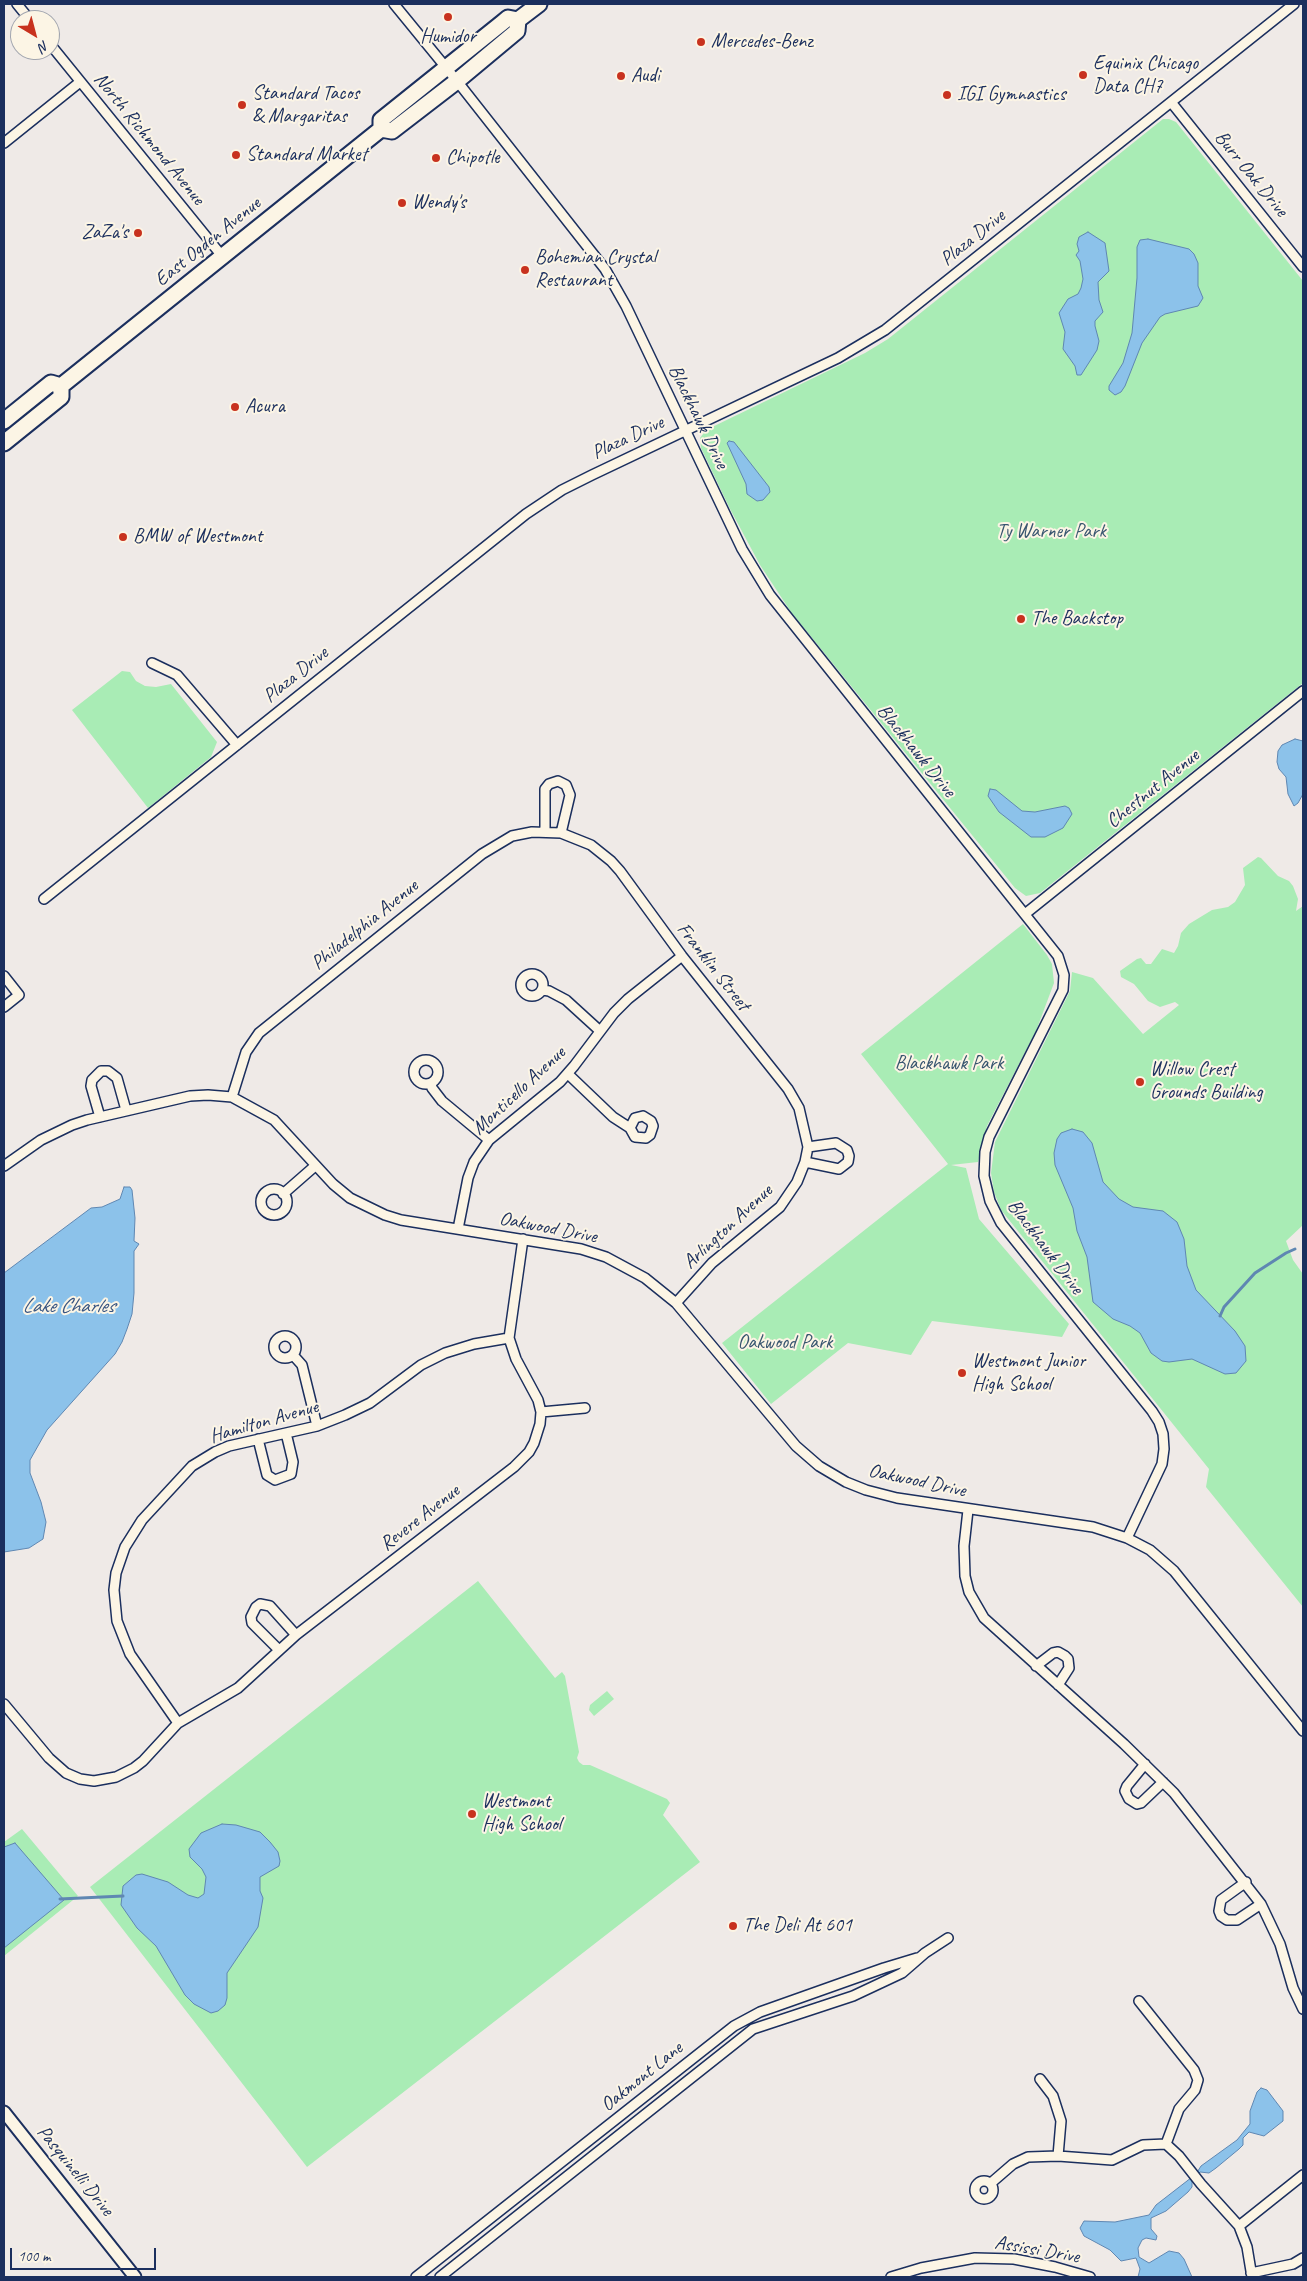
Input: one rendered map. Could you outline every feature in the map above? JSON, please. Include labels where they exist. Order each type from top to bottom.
[{"type":"main road","name":"East Ogden Avenue","points":[[4,443],[60,397],[61,386],[381,129],[392,131],[457,81],[517,31],[518,20],[539,4]]},
{"type":"main road","name":"East Ogden Avenue","points":[[381,129],[381,120],[446,67],[508,18],[518,20]]},
{"type":"main road","name":"East Ogden Avenue","points":[[4,421],[51,383],[61,386]]},
{"type":"street","name":"Blackhawk Drive","points":[[394,4],[446,67],[604,269],[626,306],[742,549],[770,595],[1058,956],[1064,982],[1058,999],[989,1137],[985,1152],[984,1176],[990,1201],[1001,1223],[1146,1403],[1163,1434],[1162,1464],[1127,1538]]},
{"type":"street","name":"Plaza Drive","points":[[44,899],[526,514],[562,490],[838,358],[885,330],[1294,4]]},
{"type":"street","name":"North Richmond Avenue","points":[[60,57],[222,256]]},
{"type":"street","points":[[4,143],[80,82]]},
{"type":"street","name":"Burr Oak Drive","points":[[1171,102],[1303,267]]},
{"type":"street","points":[[152,663],[177,675],[237,745]]},
{"type":"street","name":"Chestnut Avenue","points":[[1026,914],[1303,691]]},
{"type":"street","points":[[545,832],[545,789],[548,784],[558,781],[566,785],[570,795],[561,833]]},
{"type":"street","name":"Philadelphia Avenue","points":[[232,1097],[246,1052],[267,1025],[482,854],[512,836],[532,832],[561,833]]},
{"type":"street","name":"Franklin Street","points":[[561,833],[591,845],[611,861],[682,956],[788,1089],[800,1114],[808,1147]]},
{"type":"street","name":"Monticello Avenue","points":[[458,1229],[468,1178],[474,1162],[489,1140],[568,1074],[600,1031],[628,999],[682,956]]},
{"type":"street","points":[[4,976],[19,995],[4,1007]]},
{"type":"street","points":[[543,990],[566,1000],[600,1031]]},
{"type":"street","points":[[100,1117],[91,1086],[92,1080],[101,1071],[108,1071],[117,1078],[126,1110]]},
{"type":"street","points":[[568,1074],[613,1118],[630,1128]]},
{"type":"street","points":[[431,1083],[432,1088],[442,1102],[489,1140]]},
{"type":"street","name":"Oakwood Drive","points":[[4,1166],[28,1148],[55,1132],[100,1117],[190,1096],[232,1097],[274,1120],[315,1166],[338,1188],[366,1207],[401,1220],[581,1249],[606,1257],[645,1278],[676,1303],[796,1446],[819,1466],[846,1482],[866,1490],[968,1510],[1068,1523],[1111,1532],[1150,1550],[1174,1571],[1303,1731]]},
{"type":"street","points":[[805,1162],[839,1169],[848,1162],[847,1150],[836,1143],[808,1147]]},
{"type":"street","name":"Arlington Avenue","points":[[676,1303],[712,1263],[780,1207],[793,1189],[805,1162],[808,1147]]},
{"type":"street","points":[[283,1194],[315,1166]]},
{"type":"street","name":"Revere Avenue","points":[[4,1704],[57,1766],[80,1779],[94,1782],[116,1777],[134,1768],[178,1723],[238,1688],[296,1635],[514,1467],[529,1452],[540,1424],[538,1400],[516,1359],[509,1338],[523,1239]]},
{"type":"street","name":"Hamilton Avenue","points":[[178,1723],[130,1654],[122,1639],[114,1606],[116,1574],[125,1547],[135,1529],[186,1472],[215,1452],[228,1446],[317,1426],[360,1408],[409,1373],[445,1354],[474,1344],[509,1338]]},
{"type":"street","points":[[293,1355],[302,1365],[317,1426]]},
{"type":"street","points":[[540,1412],[585,1408]]},
{"type":"street","points":[[258,1439],[267,1475],[275,1480],[291,1474],[293,1462],[286,1433]]},
{"type":"street","points":[[968,1510],[963,1562],[969,1592],[984,1618],[1164,1782],[1246,1882],[1261,1904],[1280,1944],[1293,1988],[1303,2009]]},
{"type":"street","points":[[279,1650],[252,1622],[251,1617],[256,1606],[260,1604],[270,1606],[296,1635]]},
{"type":"street","points":[[1036,1666],[1053,1653],[1058,1652],[1065,1656],[1068,1659],[1069,1668],[1058,1685]]},
{"type":"street","points":[[1145,1764],[1127,1786],[1125,1791],[1129,1799],[1137,1804],[1141,1803],[1164,1782]]},
{"type":"street","points":[[1246,1882],[1221,1900],[1218,1911],[1226,1920],[1237,1920],[1261,1904]]},
{"type":"street","name":"Oakmont Lane","points":[[440,2277],[753,2029],[853,1996],[902,1973],[920,1957],[948,1938]]},
{"type":"street","name":"Oakmont Lane","points":[[416,2277],[734,2026],[760,2012],[920,1957]]},
{"type":"street","points":[[1138,2001],[1194,2070],[1198,2080],[1195,2090],[1179,2109],[1166,2144]]},
{"type":"street","points":[[1040,2079],[1053,2096],[1061,2121],[1058,2156]]},
{"type":"street","name":"Pasquinelli Drive","points":[[4,2112],[135,2277]]},
{"type":"street","points":[[990,2183],[1021,2159],[1058,2156],[1112,2160],[1143,2145],[1166,2144],[1239,2226],[1246,2247],[1251,2275],[1292,2264],[1303,2258]]},
{"type":"street","points":[[1239,2226],[1303,2175]]},
{"type":"street","name":"Assissi Drive","points":[[891,2277],[921,2268],[975,2258],[1014,2259],[1056,2267],[1090,2277]]},
{"type":"green space","name":"Ty Warner Park","points":[[1163,119],[1176,122],[1303,281],[1303,683],[1040,893],[1026,896],[1015,888],[791,612],[760,565],[729,507],[701,448],[700,438],[706,430],[865,353],[888,339]]},
{"type":"green space","points":[[122,671],[130,672],[136,681],[145,686],[156,687],[171,684],[217,742],[211,757],[148,808],[72,710]]},
{"type":"green space","points":[[1258,857],[1278,876],[1289,881],[1293,886],[1298,899],[1296,911],[1303,906],[1303,1225],[1286,1241],[1293,1260],[1303,1274],[1303,1607],[1206,1487],[1209,1469],[1001,1210],[994,1192],[991,1173],[995,1142],[1070,991],[1072,972],[1093,978],[1143,1034],[1179,1005],[1175,1002],[1160,1007],[1148,1001],[1134,984],[1121,977],[1120,971],[1141,958],[1146,964],[1151,964],[1162,949],[1174,953],[1181,933],[1189,924],[1212,910],[1228,907],[1235,902],[1245,885],[1243,868]]},
{"type":"green space","points":[[1023,924],[1052,964],[1054,983],[1036,1031],[987,1126],[978,1162],[951,1165],[966,1168],[979,1219],[1069,1324],[1062,1337],[932,1321],[911,1355],[848,1343],[771,1404],[722,1343],[948,1164],[861,1054]]},
{"type":"green space","points":[[478,1581],[555,1678],[562,1672],[565,1676],[579,1752],[577,1758],[579,1762],[667,1799],[670,1803],[663,1815],[700,1862],[307,2167],[90,1887]]},
{"type":"green space","points":[[607,1691],[614,1699],[594,1716],[589,1710],[590,1705]]},
{"type":"green space","points":[[22,1829],[78,1896],[4,1956],[4,1842]]},
{"type":"water","points":[[1088,232],[1105,243],[1109,271],[1098,282],[1099,300],[1103,312],[1095,321],[1099,341],[1097,350],[1081,375],[1077,375],[1075,366],[1063,349],[1065,332],[1059,313],[1068,299],[1078,294],[1081,288],[1083,279],[1080,261],[1076,255],[1079,251],[1077,244],[1079,237]]},
{"type":"water","points":[[1148,239],[1189,249],[1194,254],[1198,263],[1198,286],[1203,298],[1198,306],[1160,317],[1142,343],[1125,386],[1121,392],[1115,395],[1109,390],[1109,386],[1123,363],[1132,333],[1137,278],[1137,247],[1140,240]]},
{"type":"water","points":[[729,441],[734,442],[769,487],[770,492],[763,500],[757,501],[747,494],[746,484],[727,443]]},
{"type":"water","points":[[1295,739],[1303,741],[1303,794],[1294,806],[1288,794],[1286,777],[1279,769],[1277,762],[1278,751],[1282,745]]},
{"type":"water","points":[[990,789],[996,790],[1022,811],[1035,812],[1065,806],[1069,808],[1072,814],[1063,828],[1045,837],[1031,837],[999,812],[988,796]]},
{"type":"water","points":[[1072,1129],[1083,1132],[1092,1143],[1103,1182],[1119,1199],[1133,1207],[1163,1211],[1177,1222],[1184,1239],[1187,1266],[1196,1290],[1235,1331],[1245,1346],[1246,1361],[1236,1373],[1225,1374],[1192,1359],[1162,1361],[1151,1353],[1140,1333],[1130,1326],[1113,1319],[1093,1302],[1087,1257],[1077,1231],[1073,1208],[1055,1165],[1054,1153],[1057,1139],[1061,1133]]},
{"type":"water","name":"Lake Charles","points":[[124,1187],[130,1187],[132,1190],[135,1218],[134,1241],[139,1244],[134,1251],[132,1314],[122,1342],[115,1354],[47,1430],[30,1460],[30,1473],[46,1522],[43,1539],[29,1548],[4,1552],[4,1273],[91,1208],[102,1207],[120,1199]]},
{"type":"water","points":[[222,1824],[236,1825],[260,1832],[278,1852],[280,1861],[279,1866],[260,1877],[260,1891],[263,1898],[258,1927],[227,1973],[227,1998],[225,2005],[218,2011],[211,2013],[194,2004],[185,1995],[156,1946],[137,1928],[121,1905],[123,1886],[136,1875],[142,1874],[168,1882],[188,1895],[198,1898],[204,1894],[206,1877],[202,1869],[190,1857],[189,1849],[201,1833]]},
{"type":"water","points":[[15,1843],[64,1900],[4,1948],[4,1847]]},
{"type":"water","points":[[1261,2088],[1267,2090],[1283,2111],[1283,2121],[1264,2136],[1249,2132],[1243,2138],[1243,2145],[1216,2168],[1209,2173],[1200,2172],[1192,2181],[1192,2187],[1188,2192],[1166,2211],[1151,2218],[1151,2229],[1157,2236],[1156,2240],[1146,2238],[1142,2240],[1138,2248],[1139,2257],[1149,2263],[1169,2251],[1179,2253],[1184,2259],[1192,2277],[1138,2277],[1140,2269],[1136,2258],[1121,2261],[1110,2250],[1084,2236],[1080,2228],[1084,2221],[1115,2222],[1149,2215],[1156,2205],[1196,2174],[1201,2166],[1237,2140],[1250,2124],[1250,2111],[1257,2092]]},
{"type":"waterway","points":[[1220,1316],[1224,1307],[1255,1273],[1295,1249]]},
{"type":"waterway","points":[[60,1899],[123,1896]]},
{"type":"place","name":"Humidor","points":[[448,17]]},
{"type":"place","name":"Mercedes-Benz","points":[[701,42]]},
{"type":"place","name":"Equinix Chicago Data CH7","points":[[1083,75]]},
{"type":"place","name":"Audi","points":[[621,76]]},
{"type":"place","name":"IGI Gymnastics","points":[[947,95]]},
{"type":"place","name":"Standard Tacos & Margaritas","points":[[242,105]]},
{"type":"place","name":"Standard Market","points":[[236,155]]},
{"type":"place","name":"Chipotle","points":[[436,158]]},
{"type":"place","name":"Wendy's","points":[[402,203]]},
{"type":"place","name":"ZaZa's","points":[[138,233]]},
{"type":"place","name":"Bohemian Crystal Restaurant","points":[[525,270]]},
{"type":"place","name":"Acura","points":[[235,407]]},
{"type":"place","name":"BMW of Westmont","points":[[123,537]]},
{"type":"place","name":"The Backstop","points":[[1021,619]]},
{"type":"place","name":"Willow Crest Grounds Building","points":[[1140,1082]]},
{"type":"place","name":"Westmont Junior High School","points":[[962,1373]]},
{"type":"place","name":"Westmont High School","points":[[472,1814]]},
{"type":"place","name":"The Deli At 601","points":[[733,1926]]},
{"type":"park label","name":"Blackhawk Park","points":[[949,1064]]},
{"type":"park label","name":"Oakwood Park","points":[[785,1343]]}]
